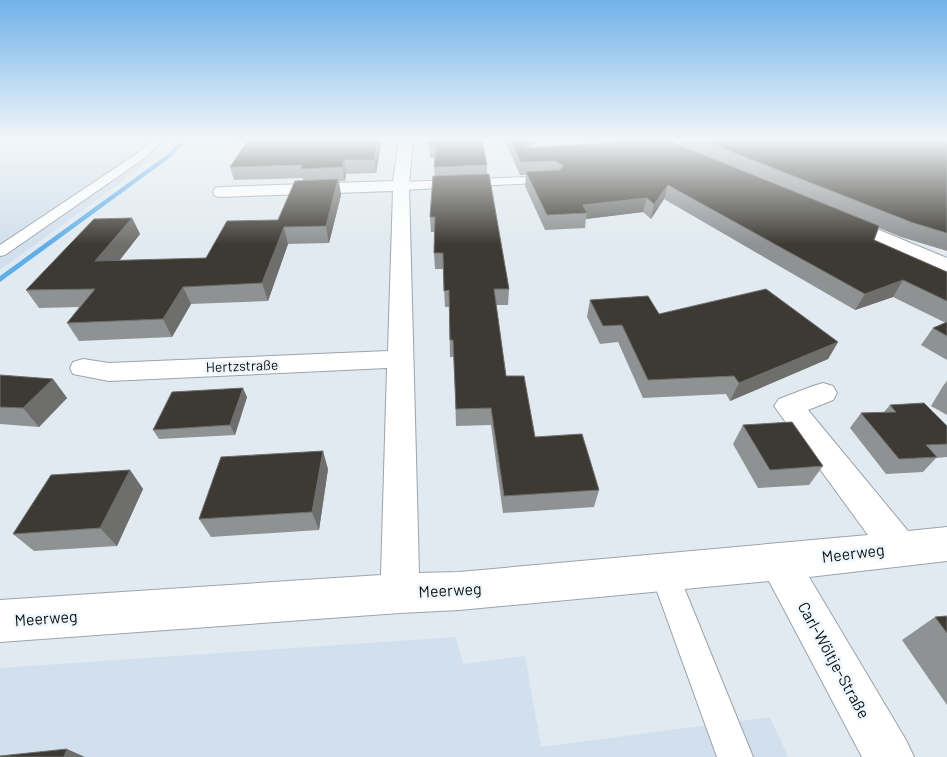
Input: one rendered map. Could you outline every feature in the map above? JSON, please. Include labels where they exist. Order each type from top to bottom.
[{"type":"street","points":[[400,593],[402,174]]},
{"type":"street","points":[[221,192],[401,186]]},
{"type":"street","points":[[829,216],[947,266]]},
{"type":"street","name":"Hertzstraße","points":[[82,368],[109,372],[401,359]]},
{"type":"street","name":"Meerweg","points":[[823,393],[789,406],[899,548]]},
{"type":"street","name":"Meerweg","points":[[0,621],[400,593],[459,591],[779,562],[947,544]]},
{"type":"street","name":"Carl-Wöltje-Straße","points":[[779,562],[889,757]]},
{"type":"lane","points":[[4,247],[113,174]]},
{"type":"lane","points":[[401,186],[554,180]]},
{"type":"lane","points":[[664,572],[735,757]]},
{"type":"shaded area","points":[[0,174],[132,174],[0,270]]},
{"type":"shaded area","points":[[456,637],[463,664],[525,656],[541,747],[770,717],[788,757],[0,757],[0,668]]},
{"type":"building","points":[[489,174],[509,289],[494,289],[506,376],[524,376],[535,437],[582,434],[599,490],[504,496],[491,408],[456,409],[453,340],[450,340],[449,290],[444,291],[443,253],[434,253],[435,217],[430,217],[433,176]]},
{"type":"building","points":[[527,174],[752,174],[879,226],[874,240],[947,272],[947,301],[903,280],[865,294],[668,185],[654,204],[647,198],[583,205],[587,213],[547,215]]},
{"type":"building","points":[[789,174],[947,174],[947,233],[911,222]]},
{"type":"building","points":[[338,179],[326,226],[284,227],[262,283],[183,287],[163,319],[67,323],[95,289],[26,290],[94,219],[132,218],[95,261],[206,258],[227,221],[278,220],[295,181]]},
{"type":"building","points":[[766,289],[838,342],[739,383],[734,376],[648,380],[622,325],[603,326],[590,300],[648,296],[659,314]]},
{"type":"building","points":[[947,322],[947,336],[933,328]]},
{"type":"building","points":[[0,375],[53,379],[23,408],[0,407]]},
{"type":"building","points":[[243,388],[230,425],[153,430],[172,392]]},
{"type":"building","points":[[924,403],[947,426],[947,444],[926,445],[937,457],[899,459],[861,413],[896,412],[890,405]]},
{"type":"building","points":[[792,422],[823,466],[770,470],[743,425]]},
{"type":"building","points":[[323,451],[312,512],[199,519],[221,457]]},
{"type":"building","points":[[130,470],[100,528],[13,534],[51,475]]},
{"type":"building","points":[[947,616],[947,633],[935,617]]},
{"type":"building","points":[[67,749],[64,757],[0,757],[0,756]]},
{"type":"waterway","points":[[0,280],[144,174]]}]
